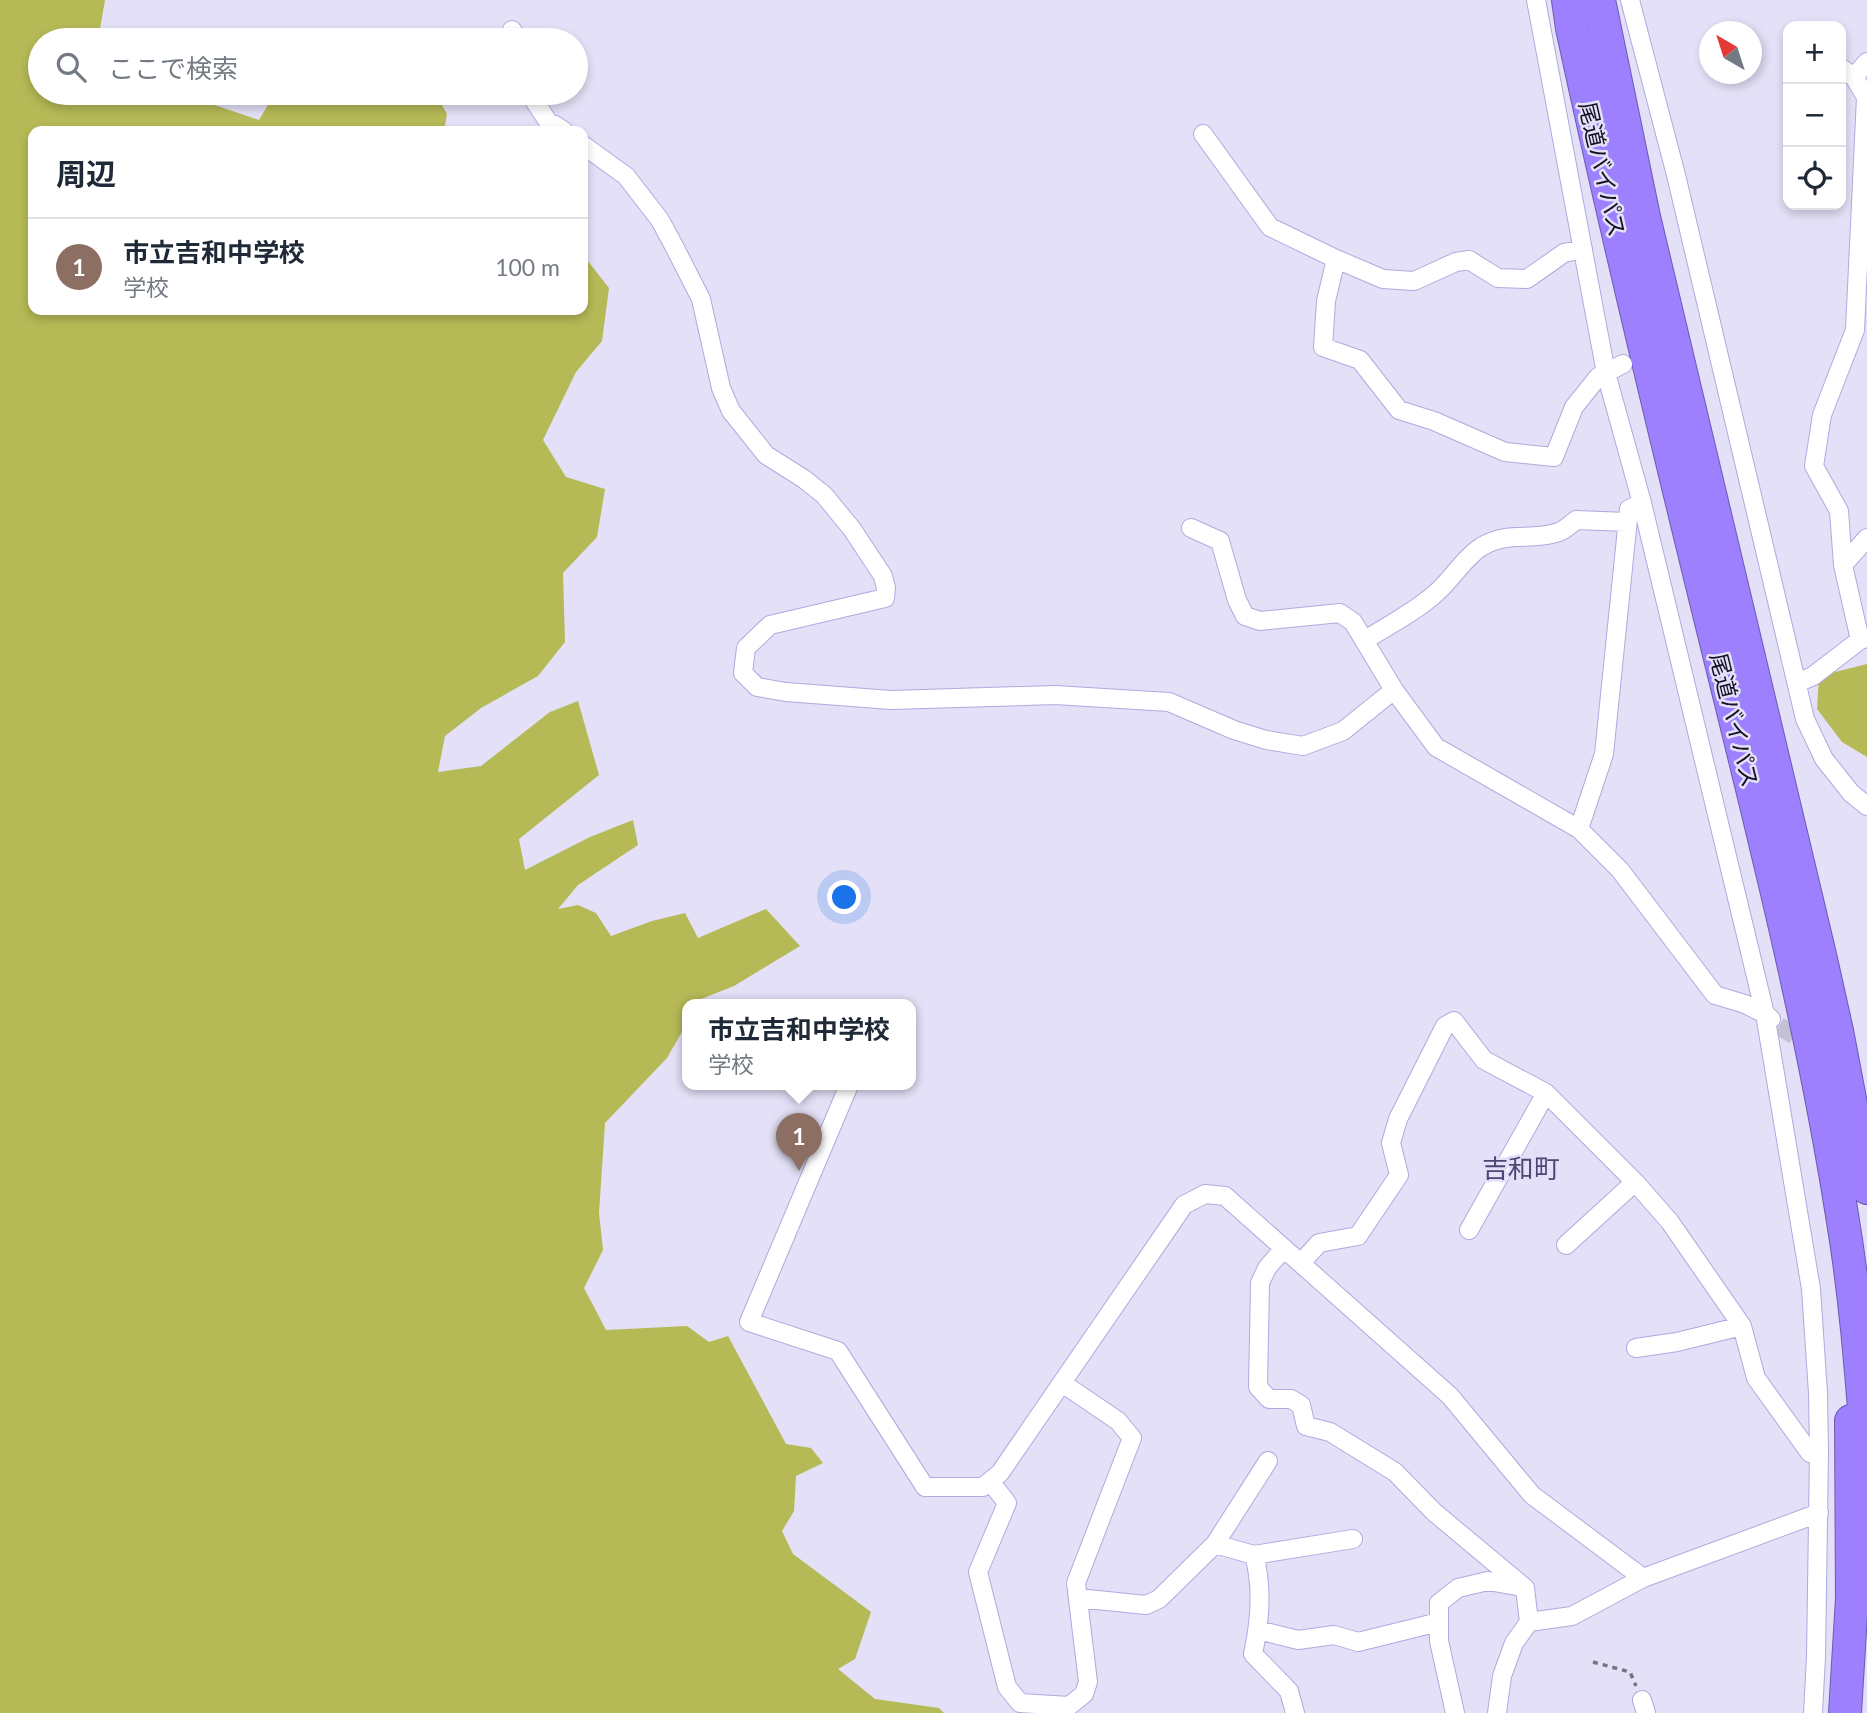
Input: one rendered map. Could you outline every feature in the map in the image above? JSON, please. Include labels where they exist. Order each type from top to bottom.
[{"type":"highway","name":"尾道バイパス","points":[[1568,0],[1612,211],[1810,1036],[1851,1272],[1867,1447]]},
{"type":"highway","name":"尾道バイパス","points":[[1599,0],[1644,216],[1821,956],[1867,1188]]},
{"type":"highway","points":[[1855,1123],[1867,1176]]},
{"type":"highway","points":[[1845,1713],[1852,1598],[1851,1272]]},
{"type":"street","points":[[1536,0],[1606,373],[1642,503],[1765,1014],[1811,1289],[1824,1507],[1813,1713]]},
{"type":"street","points":[[1630,0],[1676,175],[1805,719],[1824,759],[1851,793],[1867,806]]},
{"type":"street","points":[[1797,683],[1813,676],[1864,639],[1843,565],[1839,511],[1814,466],[1822,415],[1855,330],[1866,97],[1847,72],[1867,62]]},
{"type":"street","points":[[537,105],[549,123],[556,126]]},
{"type":"street","points":[[1203,134],[1270,227],[1383,279],[1414,281],[1456,262],[1469,260],[1498,278],[1527,279],[1564,253],[1583,249]]},
{"type":"street","points":[[588,149],[626,176],[660,220],[701,299],[721,388],[731,411],[766,455],[804,478],[824,495],[852,529],[883,576],[885,598],[770,625],[746,649],[743,673],[757,687],[786,692],[891,700],[1055,695],[1169,702],[1234,730],[1266,740],[1303,746],[1343,731],[1394,690]]},
{"type":"street","points":[[1336,259],[1326,301],[1323,347],[1360,359],[1399,410],[1434,421],[1505,452],[1554,457],[1574,407],[1598,377],[1623,364]]},
{"type":"street","points":[[1697,344],[1715,340]]},
{"type":"street","points":[[1579,829],[1604,754],[1629,509],[1642,503]]},
{"type":"street","points":[[1365,640],[1415,610],[1437,593],[1478,549],[1496,539],[1514,536],[1537,537],[1561,532],[1576,520],[1627,522]]},
{"type":"street","points":[[1191,528],[1220,541],[1237,600],[1245,616],[1260,621],[1340,613],[1353,622],[1394,690],[1436,747],[1579,829],[1620,870],[1715,995],[1745,1004],[1765,1014],[1779,1026]]},
{"type":"street","points":[[1843,565],[1867,538]]},
{"type":"street","points":[[1301,1263],[1319,1243],[1358,1236],[1399,1175],[1391,1143],[1398,1119],[1445,1026],[1454,1021],[1484,1060],[1546,1093],[1635,1182],[1670,1222],[1742,1326],[1756,1378],[1810,1453],[1819,1452]]},
{"type":"street","points":[[847,1090],[749,1322],[838,1351],[925,1487],[983,1487],[1000,1473],[1184,1205],[1205,1194],[1225,1196],[1450,1396],[1532,1495],[1643,1578]]},
{"type":"street","points":[[1469,1230],[1546,1093]]},
{"type":"street","points":[[1566,1245],[1635,1182]]},
{"type":"street","points":[[1284,1248],[1267,1268],[1260,1283],[1258,1387],[1269,1399],[1290,1398],[1301,1405],[1306,1426],[1330,1432],[1395,1472],[1434,1512],[1525,1588],[1529,1622],[1514,1643],[1502,1676],[1497,1713]]},
{"type":"street","points":[[1636,1348],[1677,1342],[1742,1326]]},
{"type":"street","points":[[990,1481],[1007,1503],[978,1572],[1007,1687],[1020,1703],[1069,1706],[1084,1694],[1088,1682],[1076,1583],[1132,1438],[1118,1421],[1062,1383]]},
{"type":"street","points":[[1078,1598],[1146,1605],[1159,1599],[1215,1544],[1268,1461]]},
{"type":"street","points":[[1529,1622],[1572,1616],[1643,1578],[1824,1507]]},
{"type":"street","points":[[1215,1544],[1254,1555],[1353,1539]]},
{"type":"street","points":[[1254,1555],[1259,1574],[1258,1630],[1253,1654],[1289,1691],[1295,1713]]},
{"type":"street","points":[[1455,1713],[1439,1642],[1439,1603],[1458,1588],[1488,1581],[1525,1588]]},
{"type":"street","points":[[1258,1630],[1298,1640],[1335,1635],[1358,1642],[1439,1622]]},
{"type":"path","points":[[1593,1662],[1630,1672],[1644,1706]]},
{"type":"green space","points":[[0,0],[105,0],[100,28],[28,28],[28,105],[215,105],[259,120],[268,105],[442,105],[447,114],[445,126],[28,126],[28,315],[588,315],[588,261],[609,288],[602,341],[576,372],[543,440],[566,477],[605,489],[597,537],[563,573],[565,642],[538,676],[481,708],[445,736],[438,772],[481,766],[550,712],[578,701],[599,775],[519,839],[525,870],[590,837],[633,820],[638,845],[578,885],[558,909],[578,905],[596,913],[611,936],[652,921],[685,913],[698,938],[766,909],[800,946],[734,986],[701,999],[682,999],[682,1032],[667,1058],[605,1123],[599,1213],[603,1250],[584,1288],[606,1330],[687,1326],[709,1342],[728,1336],[786,1444],[811,1448],[823,1463],[796,1476],[794,1511],[782,1531],[793,1554],[871,1612],[855,1659],[838,1669],[875,1699],[939,1708],[944,1713],[0,1713]]},
{"type":"green space","points":[[1867,664],[1867,757],[1842,742],[1817,709],[1819,676]]},
{"type":"tunnel","points":[[1779,1026],[1811,1046]]},
{"type":"place","name":"市立吉和中学校","points":[[799,1171]]},
{"type":"district","name":"吉和町","points":[[1521,1168]]}]
